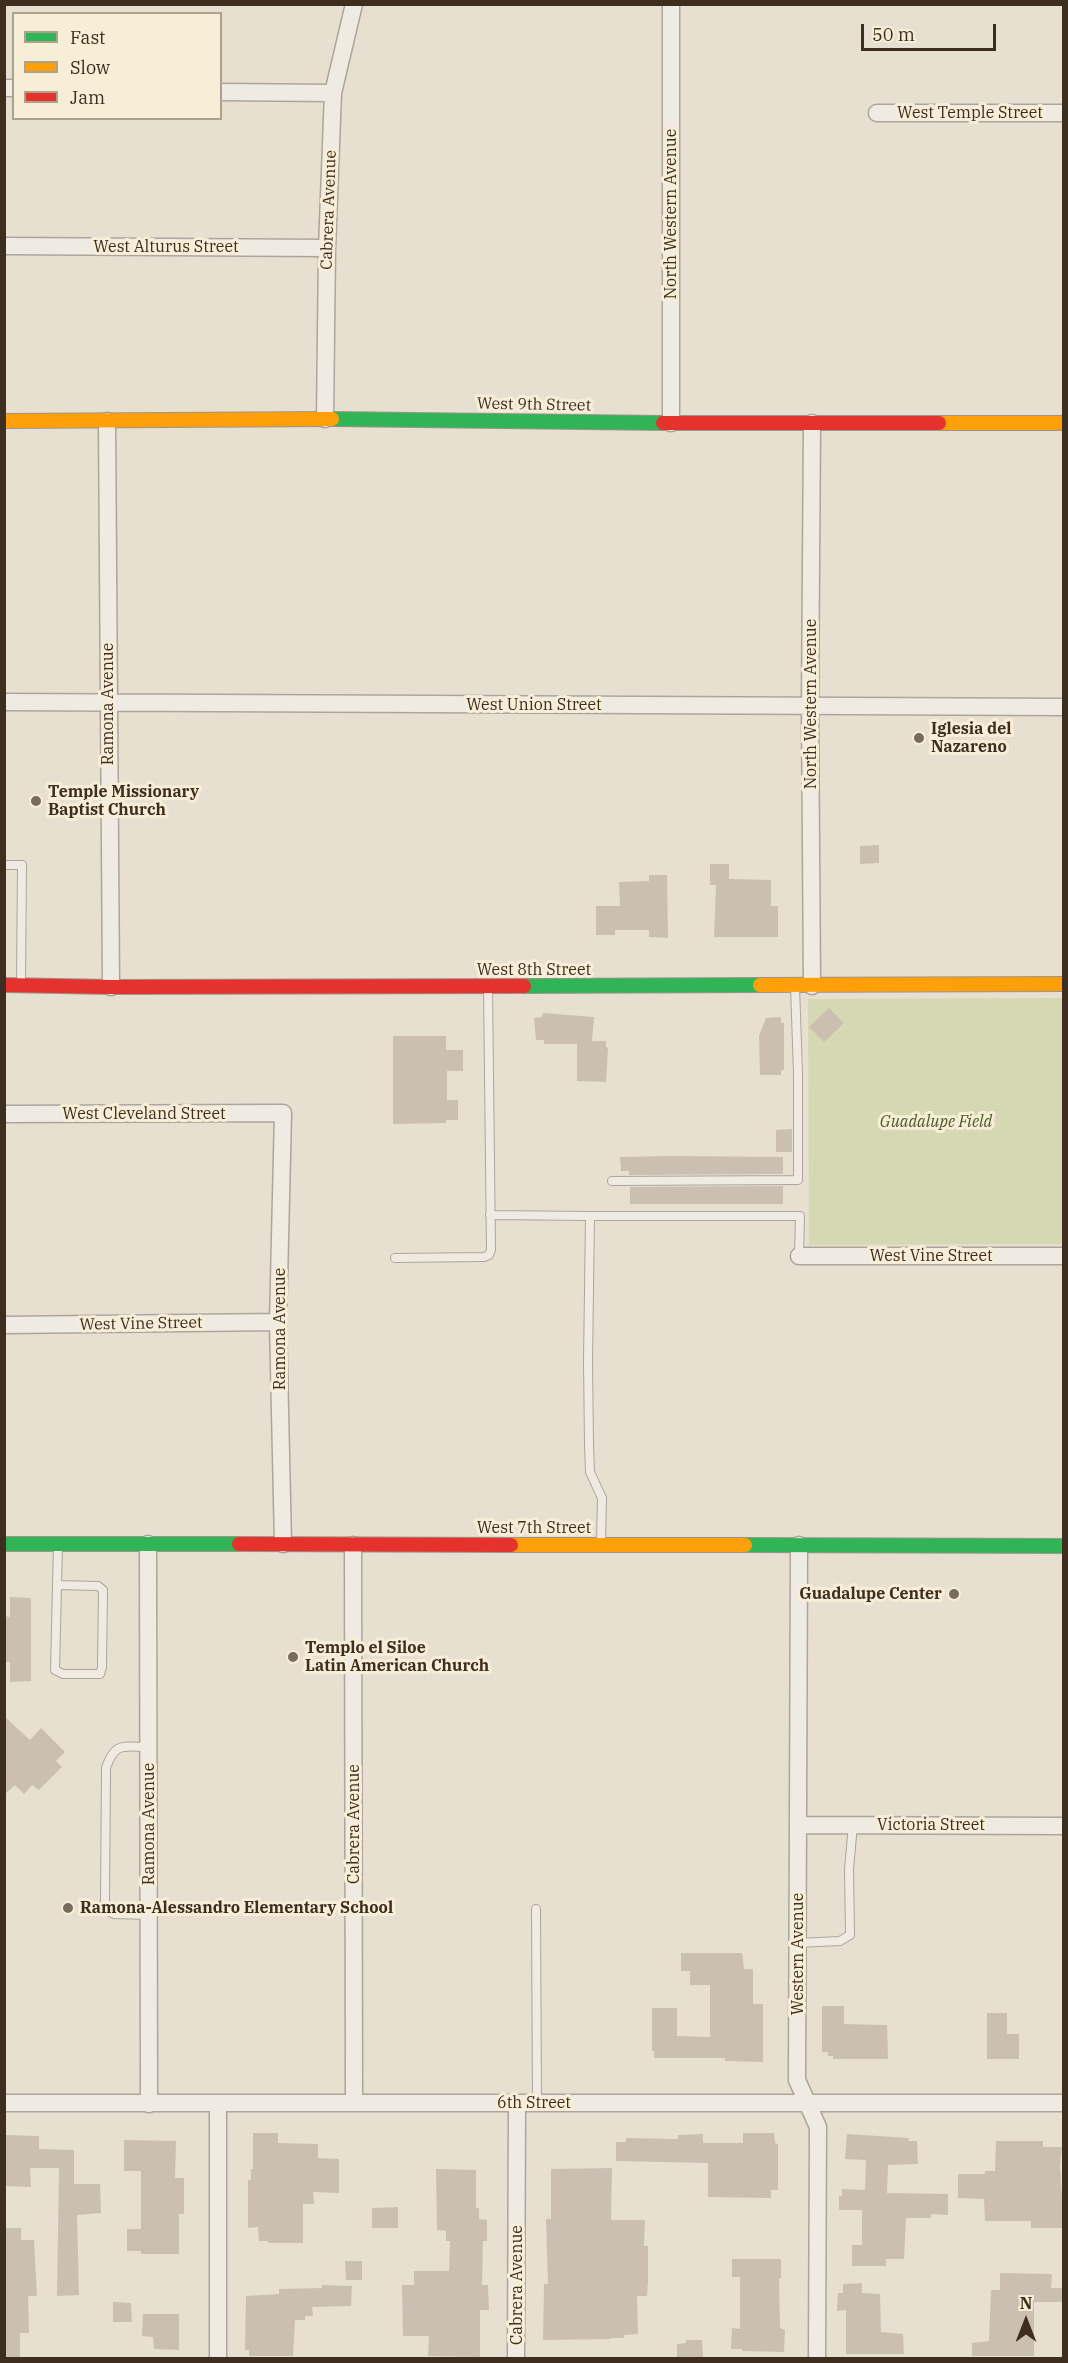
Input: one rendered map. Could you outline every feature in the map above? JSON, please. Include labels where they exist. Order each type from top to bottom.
[{"type":"street","name":"Cabrera Avenue","points":[[325,418],[327,248],[333,93],[354,4]]},
{"type":"street","name":"North Western Avenue","points":[[671,4],[671,423]]},
{"type":"street","points":[[222,92],[333,93]]},
{"type":"street","name":"West Temple Street","points":[[877,113],[1064,113]]},
{"type":"street","name":"West Alturus Street","points":[[4,246],[327,248]]},
{"type":"street","name":"West 9th Street","points":[[4,421],[325,418],[671,423],[1064,423]]},
{"type":"street","name":"Ramona Avenue","points":[[107,421],[111,987]]},
{"type":"street","name":"North Western Avenue","points":[[813,423],[810,708],[813,986]]},
{"type":"street","name":"West Union Street","points":[[4,702],[1064,708]]},
{"type":"street","name":"West 8th Street","points":[[4,985],[111,987],[1064,984]]},
{"type":"street","name":"Ramona Avenue","points":[[283,1113],[278,1322],[283,1544]]},
{"type":"street","name":"West Cleveland Street","points":[[4,1114],[283,1113]]},
{"type":"street","name":"West Vine Street","points":[[800,1256],[1064,1256]]},
{"type":"street","name":"West Vine Street","points":[[4,1325],[278,1322]]},
{"type":"street","name":"West 7th Street","points":[[4,1544],[1064,1546]]},
{"type":"street","name":"Ramona Avenue","points":[[148,1544],[149,2104]]},
{"type":"street","name":"Cabrera Avenue","points":[[353,1545],[354,2103]]},
{"type":"street","name":"Western Avenue","points":[[799,1545],[797,2080],[818,2127],[817,2358]]},
{"type":"street","name":"Victoria Street","points":[[799,1825],[1064,1826]]},
{"type":"street","name":"6th Street","points":[[4,2103],[1064,2103]]},
{"type":"street","name":"Cabrera Avenue","points":[[516,2358],[517,2103]]},
{"type":"street","points":[[218,2104],[218,2358]]},
{"type":"lane","points":[[4,865],[22,865],[21,986]]},
{"type":"lane","points":[[395,1258],[489,1255],[488,986]]},
{"type":"lane","points":[[612,1181],[798,1180],[795,986]]},
{"type":"lane","points":[[490,1215],[800,1215],[800,1256]]},
{"type":"lane","points":[[590,1216],[589,1444],[590,1472],[602,1498],[600,1545]]},
{"type":"lane","points":[[57,1585],[98,1586],[103,1590],[100,1674],[63,1674],[55,1670],[57,1585],[58,1544]]},
{"type":"lane","points":[[149,1747],[120,1747],[111,1753],[106,1768],[105,1902],[108,1911],[114,1914],[149,1915]]},
{"type":"lane","points":[[798,1943],[840,1941],[850,1935],[849,1869],[853,1825]]},
{"type":"lane","points":[[536,1909],[537,2103]]},
{"type":"green space","name":"Guadalupe Field","points":[[1063,998],[1063,1244],[809,1245],[808,999]]},
{"type":"building","points":[[879,845],[879,863],[860,864],[860,846]]},
{"type":"building","points":[[710,864],[729,864],[729,879],[771,880],[771,906],[778,906],[778,937],[714,937],[716,885],[710,885]]},
{"type":"building","points":[[649,875],[667,875],[668,938],[649,937],[649,930],[615,930],[615,935],[596,935],[596,906],[620,906],[619,882],[649,881]]},
{"type":"building","points":[[829,1008],[844,1023],[824,1042],[809,1027]]},
{"type":"building","points":[[543,1013],[594,1017],[592,1041],[606,1041],[608,1048],[606,1082],[577,1081],[577,1044],[544,1044],[544,1040],[536,1040],[534,1018],[542,1017]]},
{"type":"building","points":[[781,1017],[781,1023],[784,1023],[784,1070],[781,1071],[781,1075],[760,1075],[759,1036],[766,1018]]},
{"type":"building","points":[[393,1036],[446,1036],[446,1050],[463,1050],[463,1071],[447,1071],[447,1100],[458,1100],[458,1120],[446,1120],[446,1123],[393,1124]]},
{"type":"building","points":[[792,1129],[792,1152],[776,1152],[776,1130]]},
{"type":"building","points":[[620,1157],[783,1157],[783,1174],[629,1175],[629,1171],[621,1171]]},
{"type":"building","points":[[783,1186],[783,1204],[630,1204],[630,1187]]},
{"type":"building","points":[[10,1597],[31,1598],[31,1681],[10,1682],[10,1662],[4,1662],[4,1616],[10,1617]]},
{"type":"building","points":[[4,1716],[30,1740],[41,1728],[65,1752],[56,1761],[62,1767],[39,1790],[32,1785],[24,1794],[15,1785],[4,1795]]},
{"type":"building","points":[[681,1953],[742,1953],[744,1969],[753,1969],[753,2004],[763,2004],[763,2062],[725,2061],[725,2058],[654,2058],[652,2008],[677,2008],[677,2036],[710,2037],[710,1985],[690,1985],[690,1971],[681,1971]]},
{"type":"building","points":[[822,2006],[844,2006],[844,2024],[887,2025],[888,2059],[833,2059],[833,2056],[828,2056],[828,2052],[822,2052]]},
{"type":"building","points":[[987,2013],[1007,2013],[1007,2034],[1019,2034],[1019,2059],[987,2059]]},
{"type":"building","points":[[253,2133],[278,2133],[278,2143],[318,2144],[318,2158],[339,2159],[339,2193],[313,2192],[314,2204],[303,2204],[303,2243],[259,2241],[258,2227],[248,2228],[248,2180],[251,2180],[251,2169],[253,2169]]},
{"type":"building","points":[[743,2133],[774,2133],[775,2143],[778,2144],[778,2190],[771,2190],[771,2198],[708,2197],[708,2163],[616,2161],[616,2142],[626,2142],[626,2138],[678,2139],[678,2135],[703,2134],[703,2143],[743,2143]]},
{"type":"building","points":[[847,2134],[909,2138],[908,2141],[917,2141],[918,2164],[888,2165],[887,2193],[948,2194],[948,2215],[931,2214],[931,2218],[906,2218],[904,2259],[886,2259],[886,2266],[852,2266],[852,2245],[862,2245],[862,2210],[839,2210],[839,2196],[842,2196],[842,2189],[865,2190],[866,2160],[845,2159]]},
{"type":"building","points":[[4,2135],[39,2136],[39,2149],[74,2150],[74,2184],[100,2184],[101,2213],[77,2215],[79,2295],[57,2296],[59,2168],[30,2168],[31,2187],[4,2186]]},
{"type":"building","points":[[124,2140],[176,2141],[175,2178],[184,2178],[184,2214],[179,2214],[179,2254],[141,2254],[141,2251],[127,2251],[127,2229],[141,2229],[141,2171],[124,2171]]},
{"type":"building","points":[[996,2141],[1043,2141],[1043,2147],[1062,2147],[1060,2166],[1064,2228],[1031,2228],[1031,2221],[985,2221],[984,2199],[958,2198],[958,2174],[985,2174],[985,2171],[995,2171]]},
{"type":"building","points":[[612,2168],[611,2220],[645,2220],[644,2246],[648,2246],[648,2280],[647,2296],[637,2296],[638,2334],[611,2339],[543,2340],[544,2284],[548,2284],[546,2219],[551,2219],[551,2169]]},
{"type":"building","points":[[436,2169],[476,2170],[476,2208],[479,2208],[479,2219],[487,2220],[487,2241],[483,2241],[482,2285],[488,2285],[489,2310],[480,2310],[480,2357],[428,2356],[429,2336],[403,2336],[402,2285],[414,2285],[414,2271],[449,2271],[450,2241],[446,2241],[446,2231],[437,2230]]},
{"type":"building","points":[[398,2207],[398,2228],[372,2228],[372,2208]]},
{"type":"building","points":[[4,2228],[21,2228],[21,2240],[34,2240],[37,2296],[28,2296],[29,2333],[20,2333],[20,2358],[4,2358]]},
{"type":"building","points":[[732,2259],[781,2259],[780,2328],[785,2330],[784,2352],[731,2349],[732,2328],[740,2329],[740,2277],[732,2277]]},
{"type":"building","points":[[345,2261],[362,2261],[362,2280],[346,2280]]},
{"type":"building","points":[[1000,2273],[1052,2274],[1051,2288],[1064,2288],[1064,2302],[1034,2302],[1034,2356],[972,2356],[972,2343],[989,2341],[991,2290],[1000,2290]]},
{"type":"building","points":[[862,2283],[862,2293],[880,2294],[881,2332],[903,2334],[904,2354],[846,2354],[846,2310],[837,2311],[838,2293],[843,2293],[843,2284]]},
{"type":"building","points":[[322,2285],[352,2286],[351,2306],[312,2307],[313,2316],[305,2316],[305,2320],[295,2320],[293,2356],[249,2356],[249,2350],[245,2350],[246,2296],[279,2294],[279,2289],[322,2288]]},
{"type":"building","points":[[113,2302],[131,2303],[132,2322],[113,2322]]},
{"type":"building","points":[[143,2314],[179,2314],[179,2350],[154,2349],[153,2337],[142,2336]]},
{"type":"building","points":[[686,2340],[702,2340],[703,2357],[677,2358],[677,2344],[686,2343]]},
{"type":"traffic: fast","points":[[332,419],[663,423]]},
{"type":"traffic: fast","points":[[524,986],[760,985]]},
{"type":"traffic: fast","points":[[4,1544],[239,1544]]},
{"type":"traffic: fast","points":[[745,1545],[1064,1546]]},
{"type":"traffic: slow","points":[[4,421],[332,419]]},
{"type":"traffic: slow","points":[[939,423],[1064,423]]},
{"type":"traffic: slow","points":[[760,985],[1064,984]]},
{"type":"traffic: slow","points":[[511,1545],[745,1545]]},
{"type":"traffic: jam","points":[[663,423],[939,423]]},
{"type":"traffic: jam","points":[[4,985],[524,986]]},
{"type":"traffic: jam","points":[[239,1544],[511,1545]]},
{"type":"place","name":"Iglesia del Nazareno","points":[[919,738]]},
{"type":"place","name":"Temple Missionary Baptist Church","points":[[36,801]]},
{"type":"place","name":"Guadalupe Center","points":[[954,1594]]},
{"type":"place","name":"Templo el Siloe Latin American Church","points":[[293,1657]]},
{"type":"place","name":"Ramona-Alessandro Elementary School","points":[[68,1908]]}]
